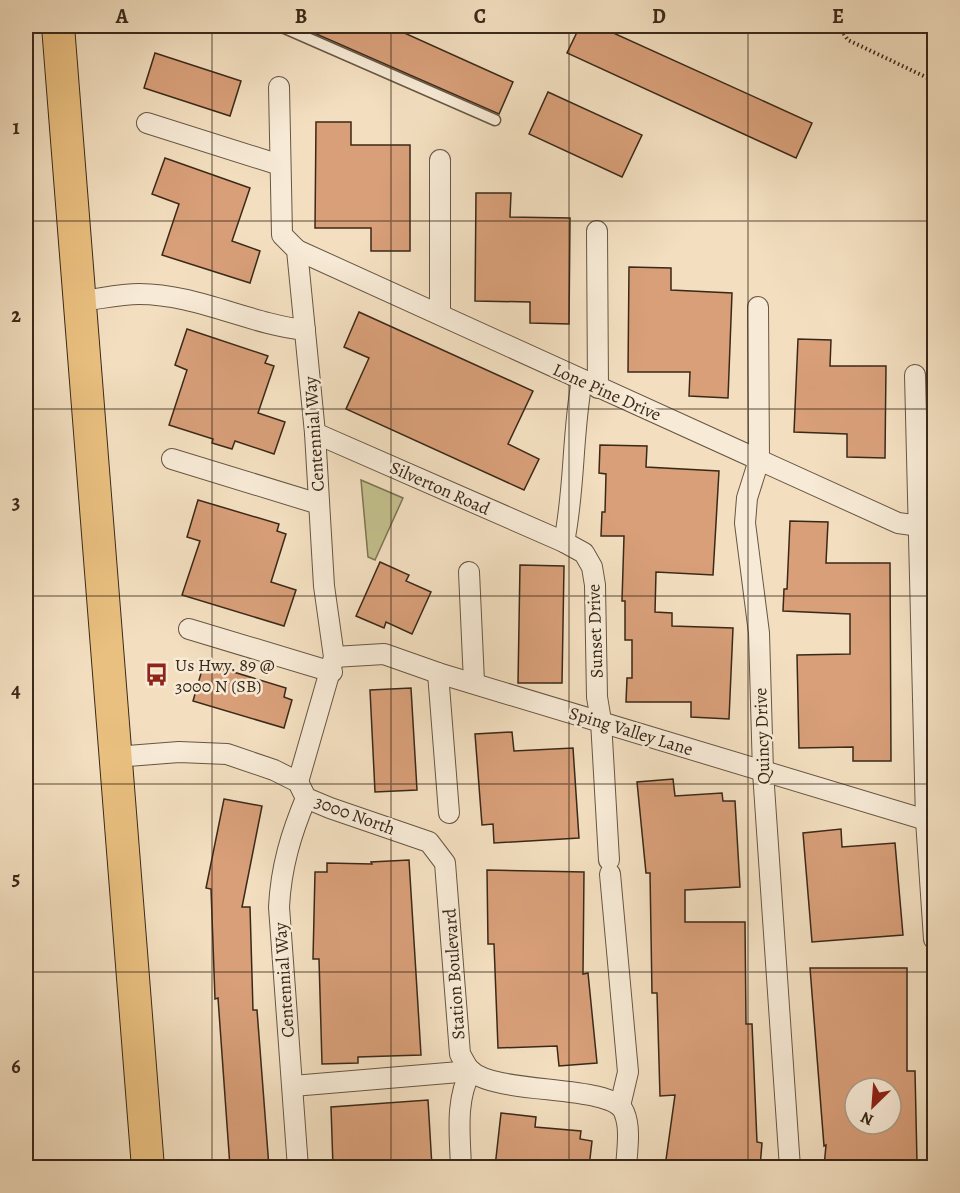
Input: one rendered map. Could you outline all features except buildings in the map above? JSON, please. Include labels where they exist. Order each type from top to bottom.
[{"type":"main road","points":[[58,26],[148,1167]]},
{"type":"street","name":"Centennial Way","points":[[279,87],[282,235],[297,250],[315,433],[325,597],[333,664],[280,872],[279,907],[298,1167]]},
{"type":"street","points":[[147,123],[280,165]]},
{"type":"street","points":[[440,160],[440,314]]},
{"type":"street","points":[[564,542],[571,508],[575,415],[590,384],[597,231]]},
{"type":"street","name":"Lone Pine Drive","points":[[297,250],[898,523],[920,526]]},
{"type":"street","points":[[80,302],[141,294],[187,301],[284,328],[305,330]]},
{"type":"street","name":"Quincy Drive","points":[[758,307],[759,460],[747,498],[745,523],[759,633],[763,772],[790,1167]]},
{"type":"street","points":[[915,375],[926,820],[934,939]]},
{"type":"street","name":"Silverton Road","points":[[315,433],[564,542]]},
{"type":"street","points":[[172,459],[319,504]]},
{"type":"street","name":"Sunset Drive","points":[[564,542],[584,554],[592,567],[595,585],[597,697],[601,722],[610,867],[628,1072],[620,1106]]},
{"type":"street","points":[[469,572],[474,682]]},
{"type":"street","points":[[189,629],[333,664]]},
{"type":"street","name":"Sping Valley Lane","points":[[333,664],[384,654],[438,673],[926,820]]},
{"type":"street","points":[[438,673],[449,813]]},
{"type":"street","name":"3000 North","points":[[115,757],[179,752],[227,754],[274,770],[302,790],[429,842]]},
{"type":"street","name":"Station Boulevard","points":[[429,842],[446,863],[460,1054],[471,1071]]},
{"type":"street","points":[[460,1167],[460,1103],[462,1087],[471,1071]]},
{"type":"street","points":[[293,1086],[471,1071],[494,1081],[603,1098],[620,1106],[625,1113],[628,1137],[626,1167]]},
{"type":"lane","points":[[280,26],[495,120]]},
{"type":"path","points":[[811,26],[841,30],[853,26]]},
{"type":"path","points":[[841,30],[848,40],[934,81]]},
{"type":"shaded area","points":[[361,480],[403,498],[375,560],[368,557]]},
{"type":"place","name":"Us Hwy. 89 @ 3000 N (SB)","points":[[157,675]]}]
